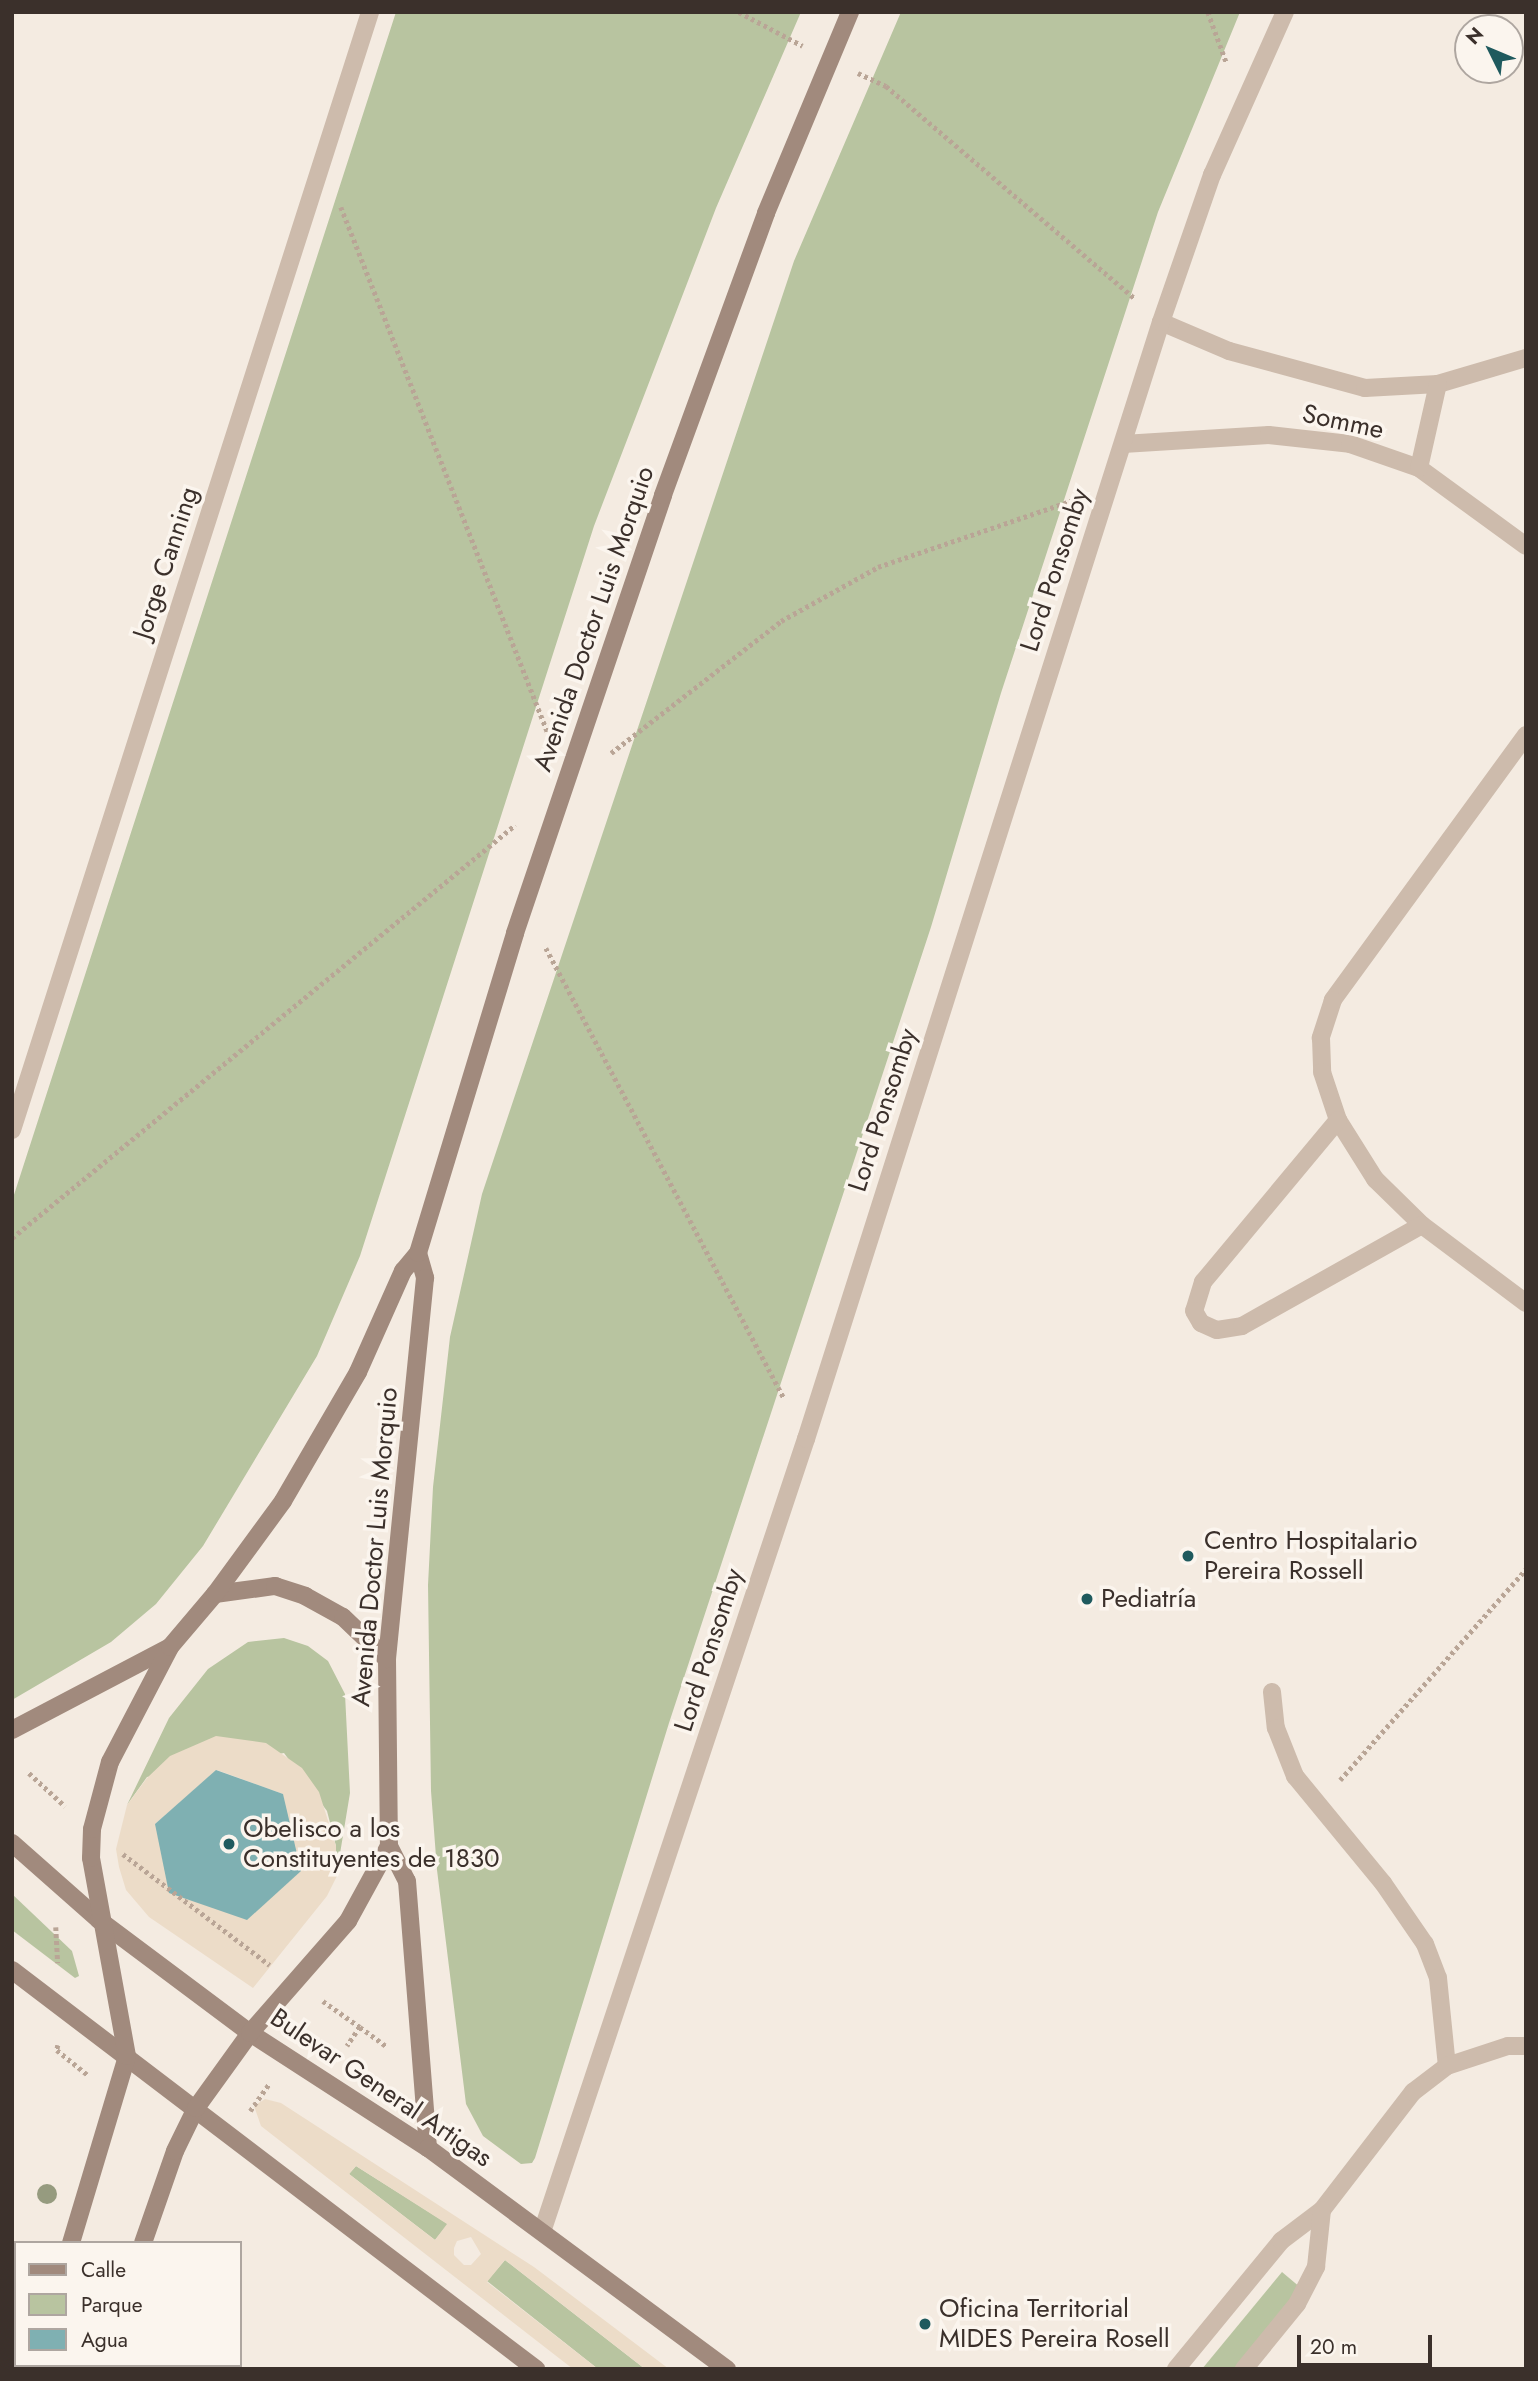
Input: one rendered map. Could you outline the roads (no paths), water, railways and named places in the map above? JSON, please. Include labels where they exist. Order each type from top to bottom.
[{"type":"street","name":"Jorge Canning","points":[[12,1130],[370,12]]},
{"type":"street","name":"Avenida Doctor Luis Morquio","points":[[127,2056],[99,1920],[91,1858],[99,1800],[124,1731],[170,1647],[215,1594],[282,1501],[358,1372],[403,1271],[418,1253],[524,907],[663,495],[766,213],[850,12]]},
{"type":"street","name":"Lord Ponsomby","points":[[543,2229],[806,1439],[1161,322],[1212,174],[1284,12]]},
{"type":"street","points":[[1161,322],[1229,351],[1365,388],[1438,384],[1526,358]]},
{"type":"street","points":[[1419,468],[1438,384]]},
{"type":"street","name":"Somme","points":[[1123,444],[1269,435],[1350,444],[1419,468],[1526,546]]},
{"type":"street","points":[[1526,735],[1333,1000],[1321,1038],[1322,1072],[1338,1120],[1375,1179],[1422,1224],[1526,1303]]},
{"type":"street","points":[[1338,1120],[1203,1282],[1194,1311],[1200,1323],[1217,1330],[1242,1326],[1422,1224]]},
{"type":"street","name":"Avenida Doctor Luis Morquio","points":[[418,1253],[425,1278],[387,1659],[389,1846],[407,1881],[428,2147]]},
{"type":"street","points":[[215,1594],[275,1586],[305,1596],[343,1617],[387,1659]]},
{"type":"street","name":"Avenida Doctor Luis Morquio","points":[[12,1730],[170,1647]]},
{"type":"street","points":[[1272,1692],[1276,1728],[1294,1776],[1316,1807],[1383,1883],[1425,1944],[1438,1978],[1447,2066]]},
{"type":"street","name":"Bulevar General Artigas","points":[[12,1843],[99,1920],[250,2033],[428,2147],[543,2229],[727,2369]]},
{"type":"street","name":"Avenida Doctor Luis Morquio","points":[[144,2241],[175,2151],[196,2108],[250,2033],[348,1921],[389,1846]]},
{"type":"street","points":[[12,1970],[536,2369]]},
{"type":"street","points":[[1176,2369],[1281,2241],[1322,2210],[1413,2092],[1447,2066],[1508,2046],[1526,2046]]},
{"type":"street","points":[[72,2241],[127,2056]]},
{"type":"street","points":[[1244,2369],[1297,2304],[1316,2267],[1322,2210]]},
{"type":"water","points":[[216,1770],[283,1794],[301,1871],[247,1920],[169,1893],[155,1824]]},
{"type":"place","name":"Centro Hospitalario Pereira Rossell","points":[[1188,1556]]},
{"type":"place","name":"Pediatría","points":[[1087,1599]]},
{"type":"place","name":"Obelisco a los Constituyentes de 1830","points":[[229,1844]]},
{"type":"place","name":"Oficina Territorial MIDES Pereira Rosell","points":[[925,2324]]}]
